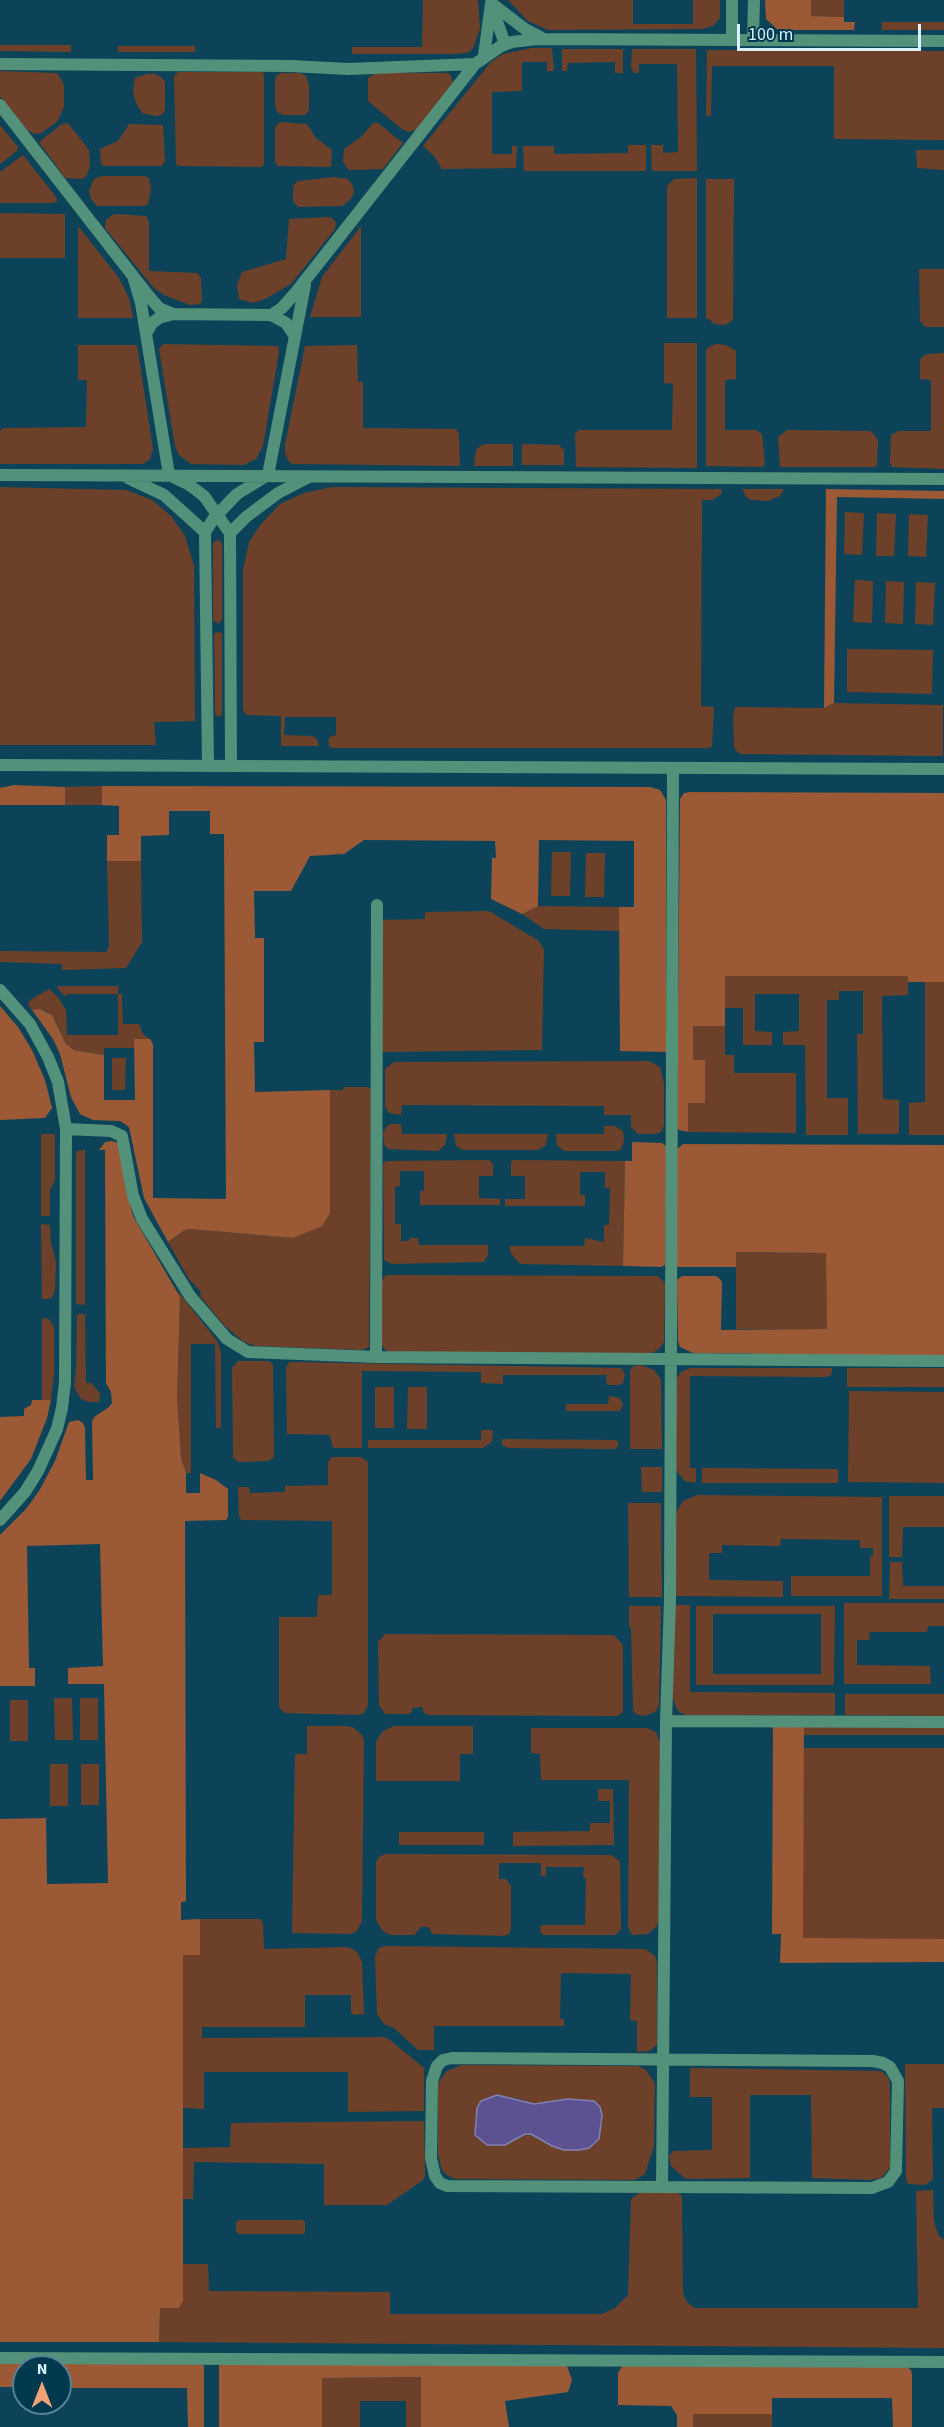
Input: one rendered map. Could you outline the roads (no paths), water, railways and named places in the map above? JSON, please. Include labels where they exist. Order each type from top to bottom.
[{"type":"street","points":[[732,0],[732,40]]},
{"type":"street","points":[[753,40],[754,0]]},
{"type":"street","points":[[491,2],[525,29],[546,39]]},
{"type":"street","points":[[491,2],[505,44]]},
{"type":"street","points":[[479,60],[491,2]]},
{"type":"street","points":[[271,315],[288,301],[479,60],[505,44],[529,39],[944,41]]},
{"type":"street","points":[[0,64],[291,66],[321,69],[447,66],[479,60]]},
{"type":"street","points":[[447,66],[460,70],[461,81]]},
{"type":"street","points":[[0,105],[159,308],[173,314]]},
{"type":"street","points":[[208,766],[205,532],[218,514],[247,487],[268,475],[302,294],[309,275]]},
{"type":"street","points":[[133,276],[139,293],[169,475]]},
{"type":"street","points":[[146,334],[152,323],[159,318],[173,314],[271,315],[286,323],[294,335]]},
{"type":"street","points":[[0,475],[944,479]]},
{"type":"street","points":[[115,475],[140,483],[164,495],[205,532]]},
{"type":"street","points":[[169,475],[198,490],[230,533],[231,766]]},
{"type":"street","points":[[230,533],[246,517],[278,493],[312,476]]},
{"type":"street","points":[[0,765],[944,768]]},
{"type":"street","points":[[662,2186],[666,1721],[670,1600],[673,768]]},
{"type":"street","points":[[376,1357],[377,905]]},
{"type":"street","points":[[0,990],[30,1023],[48,1057],[58,1082],[66,1130],[65,1382],[62,1408],[57,1429],[38,1471],[25,1492],[0,1520]]},
{"type":"street","points":[[66,1130],[111,1131],[122,1136],[133,1196],[142,1219],[190,1296],[227,1339],[248,1352],[376,1357],[944,1361]]},
{"type":"street","points":[[666,1721],[944,1722]]},
{"type":"street","points":[[452,2058],[873,2061],[890,2067],[898,2081],[898,2162],[893,2177],[882,2186],[872,2188],[662,2186],[447,2186],[440,2183],[435,2176],[430,2158],[432,2081],[437,2066],[443,2060],[452,2058]]},
{"type":"street","points":[[0,2358],[944,2362]]}]
